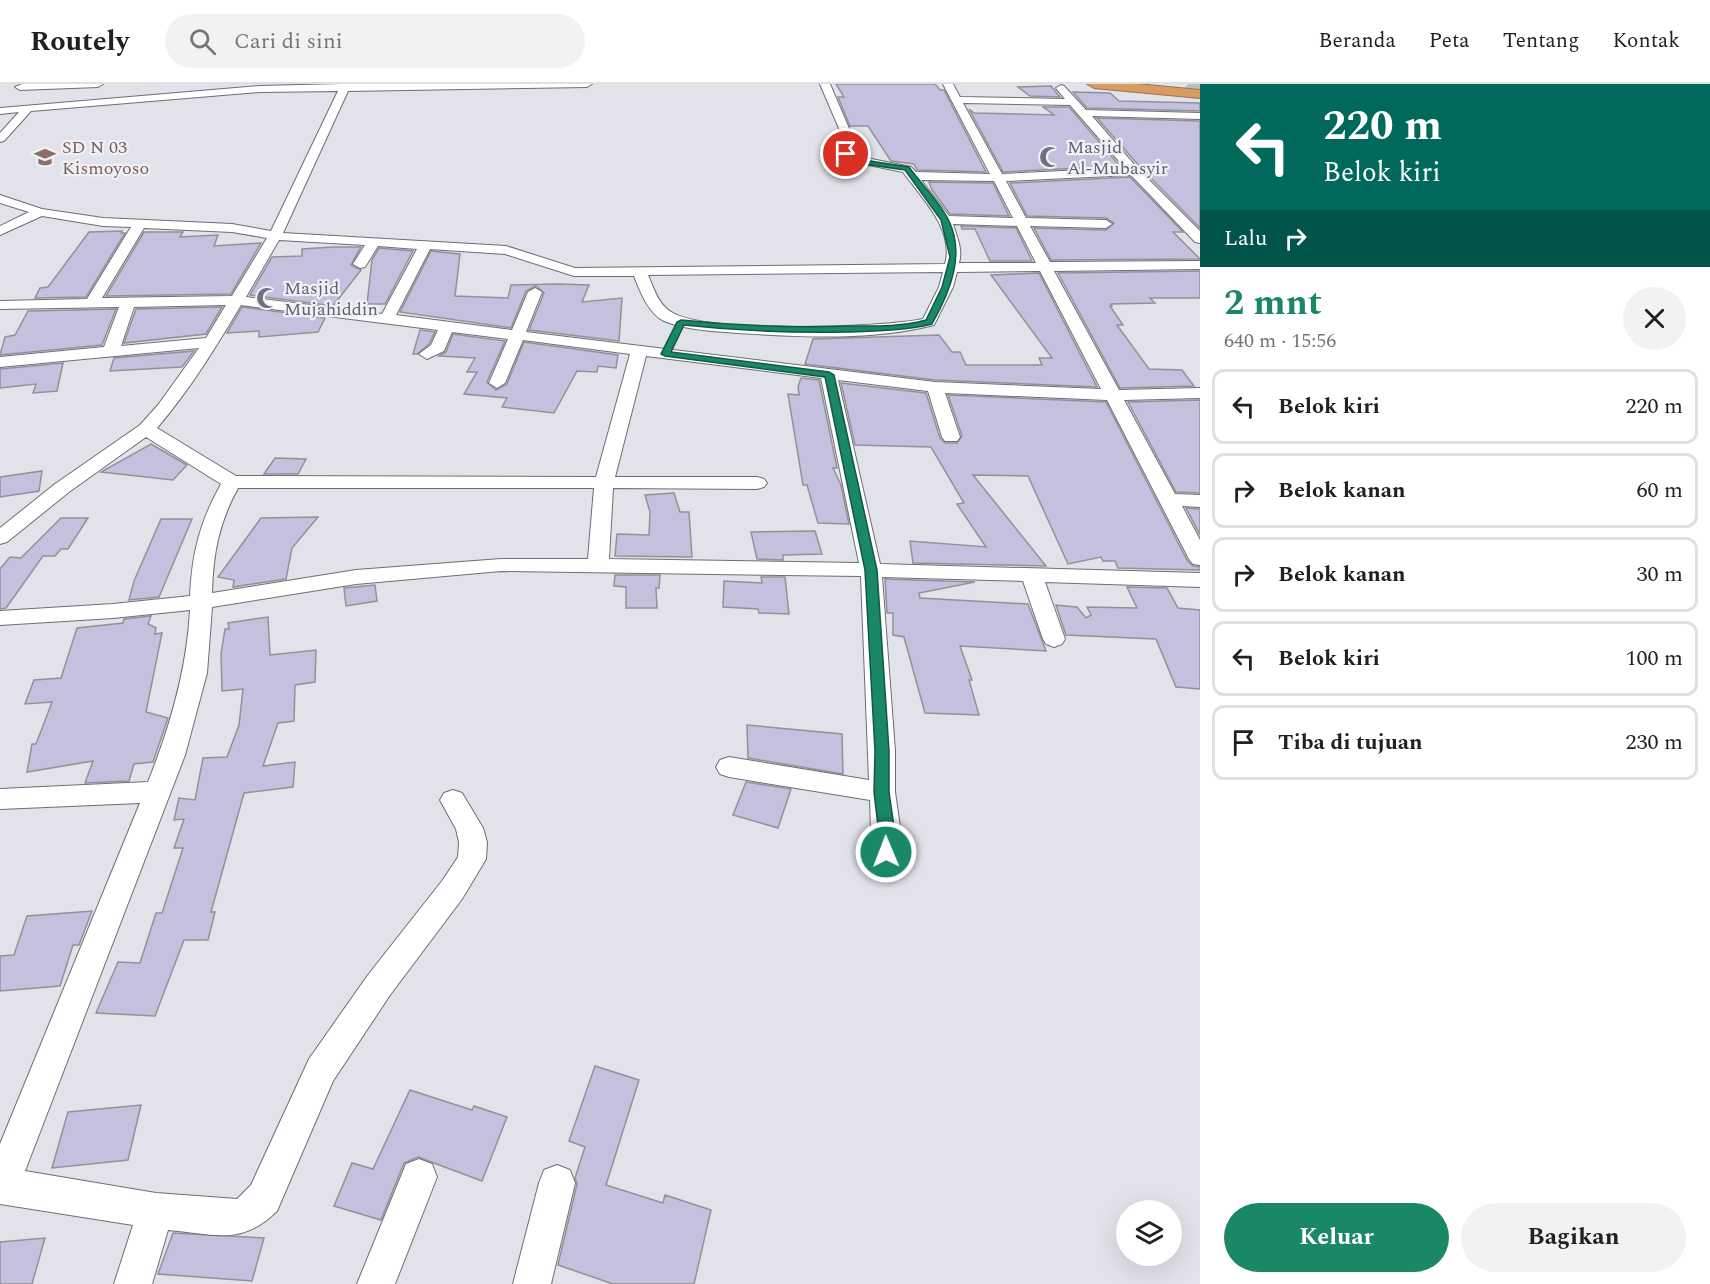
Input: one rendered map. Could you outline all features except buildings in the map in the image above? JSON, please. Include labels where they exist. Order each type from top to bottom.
[{"type":"highway","points":[[1094,84],[1200,94]]},
{"type":"highway","points":[[1173,84],[1200,86]]},
{"type":"street","points":[[0,111],[243,90],[346,86],[587,84]]},
{"type":"street","points":[[825,84],[849,140],[846,154],[848,158],[902,166],[995,173]]},
{"type":"street","points":[[948,84],[1200,559]]},
{"type":"street","points":[[3,532],[104,457],[146,429],[164,409],[211,342],[275,236],[346,86]]},
{"type":"street","points":[[19,88],[97,88],[89,104]]},
{"type":"street","points":[[1061,88],[1134,171],[1200,239]]},
{"type":"street","points":[[957,100],[1073,102]]},
{"type":"street","points":[[1,136],[28,108]]},
{"type":"street","points":[[1083,113],[1200,116]]},
{"type":"street","points":[[0,304],[236,300],[639,351],[673,338],[750,330],[886,329],[921,326],[934,317],[954,257],[945,219],[914,176],[902,166]]},
{"type":"street","points":[[914,176],[1134,171]]},
{"type":"street","points":[[0,200],[69,218],[232,228],[275,236],[506,250],[574,272],[1200,265]]},
{"type":"street","points":[[0,231],[40,212]]},
{"type":"street","points":[[945,219],[1106,224]]},
{"type":"street","points":[[92,302],[140,224]]},
{"type":"street","points":[[360,264],[374,242]]},
{"type":"street","points":[[387,318],[426,244]]},
{"type":"street","points":[[639,271],[658,308],[669,317],[673,338]]},
{"type":"street","points":[[497,383],[535,292]]},
{"type":"street","points":[[111,351],[129,302]]},
{"type":"street","points":[[428,354],[438,348],[447,326]]},
{"type":"street","points":[[673,338],[829,375],[935,387],[1114,395],[1200,393]]},
{"type":"street","points":[[0,362],[211,342]]},
{"type":"street","points":[[598,565],[604,483],[639,351]]},
{"type":"street","points":[[829,375],[871,570],[882,751],[882,792],[887,834],[886,852]]},
{"type":"street","points":[[935,387],[951,436]]},
{"type":"street","points":[[146,429],[232,482],[758,483]]},
{"type":"street","points":[[232,482],[218,509],[202,560],[199,602],[200,635],[195,673],[179,733],[158,792],[1,1186],[62,1194],[156,1211],[236,1218],[249,1213],[264,1198],[321,1070],[379,985],[453,890],[472,859],[473,842],[469,828],[453,800]]},
{"type":"street","points":[[1169,500],[1200,501]]},
{"type":"street","points":[[0,618],[113,611],[199,602],[356,577],[501,566],[598,565],[871,570],[1200,580]]},
{"type":"street","points":[[1032,575],[1054,639]]},
{"type":"street","points":[[729,768],[882,792]]},
{"type":"street","points":[[0,800],[158,792]]},
{"type":"street","points":[[376,1284],[419,1177]]},
{"type":"street","points":[[532,1284],[557,1183]]},
{"type":"street","points":[[133,1284],[156,1211]]},
{"type":"tunnel","points":[[1188,84],[1200,94]]},
{"type":"place","name":"SD N 03 Kismoyoso","points":[[45,157]]},
{"type":"place","name":"Masjid Al-Mubasyir","points":[[1050,157]]},
{"type":"place","name":"Masjid Mujahiddin","points":[[267,298]]},
{"type":"route","points":[[846,154],[848,158],[856,161],[902,166],[907,169],[945,219],[954,257],[946,287],[934,317],[921,326],[886,329],[750,330],[681,322],[665,354],[829,375],[871,570],[882,751],[882,792],[887,834],[886,852]]}]
